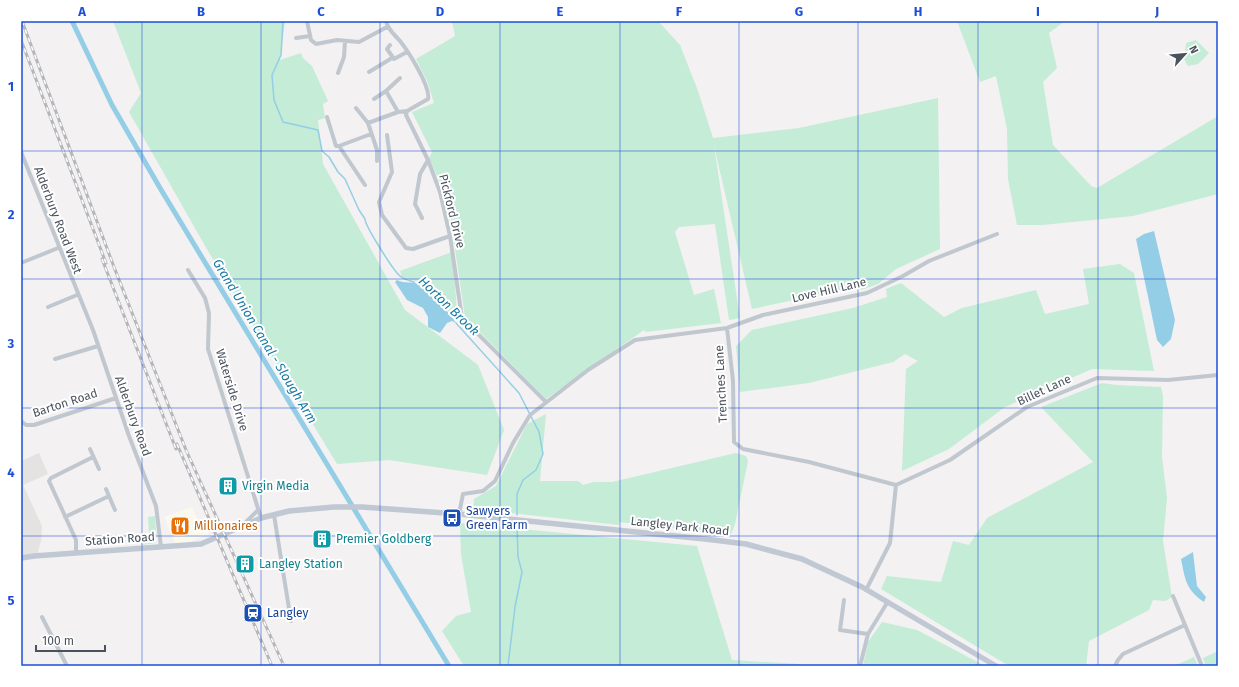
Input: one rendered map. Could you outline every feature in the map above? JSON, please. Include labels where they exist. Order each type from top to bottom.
[{"type":"main road","name":"Station Road","points":[[21,558],[206,543],[261,518],[334,507]]},
{"type":"main road","name":"Langley Park Road","points":[[334,507],[362,507],[459,514],[746,544],[802,559],[840,575],[996,666]]},
{"type":"street","points":[[307,21],[310,36],[313,43],[316,44],[337,40],[359,42],[388,27]]},
{"type":"street","points":[[368,123],[398,112],[406,111],[428,99],[429,96],[425,84],[408,52],[388,27],[386,21]]},
{"type":"street","points":[[296,38],[310,36]]},
{"type":"street","points":[[338,73],[344,57],[345,41]]},
{"type":"street","points":[[390,45],[387,49],[392,58]]},
{"type":"street","points":[[369,72],[392,58],[398,58],[408,52]]},
{"type":"street","points":[[374,99],[386,91],[400,78]]},
{"type":"street","points":[[386,91],[398,112]]},
{"type":"street","points":[[356,108],[368,123],[377,150],[377,161]]},
{"type":"street","name":"Pickford Drive","points":[[406,111],[406,115],[428,160],[440,192],[450,236],[462,318],[546,402]]},
{"type":"street","points":[[327,117],[336,146],[339,146],[365,184]]},
{"type":"street","points":[[339,146],[371,134]]},
{"type":"street","points":[[388,135],[392,172],[379,202],[382,215],[406,248],[413,249],[450,236]]},
{"type":"street","name":"Alderbury Road West","points":[[21,152],[77,295]]},
{"type":"street","points":[[422,218],[415,204],[420,174],[428,160]]},
{"type":"street","name":"Love Hill Lane","points":[[727,328],[763,315],[867,293],[903,276],[929,261],[997,234]]},
{"type":"street","points":[[21,262],[58,248]]},
{"type":"street","name":"Waterside Drive","points":[[188,270],[205,298],[209,313],[208,349],[261,518]]},
{"type":"street","points":[[48,307],[77,295]]},
{"type":"street","name":"Alderbury Road","points":[[77,295],[98,346],[156,506],[161,547]]},
{"type":"street","name":"Trenches Lane","points":[[459,514],[463,494],[482,491],[495,481],[513,443],[531,414],[588,370],[635,340],[727,328],[733,380],[734,442],[743,449],[809,462],[896,485]]},
{"type":"street","points":[[55,359],[98,346]]},
{"type":"street","name":"Billet Lane","points":[[896,485],[950,460],[1026,407],[1097,378],[1168,380],[1218,375]]},
{"type":"street","name":"Barton Road","points":[[21,421],[26,425],[34,425],[116,398]]},
{"type":"street","points":[[90,449],[98,469]]},
{"type":"street","points":[[76,553],[76,540],[49,481],[51,478],[93,457]]},
{"type":"street","points":[[866,590],[890,543],[896,485]]},
{"type":"street","points":[[106,489],[116,510]]},
{"type":"street","points":[[65,517],[109,496]]},
{"type":"street","points":[[243,525],[258,510]]},
{"type":"street","points":[[274,515],[291,621]]},
{"type":"street","points":[[1173,596],[1202,666]]},
{"type":"street","points":[[844,600],[840,630],[868,634]]},
{"type":"street","points":[[860,666],[868,634],[887,603]]},
{"type":"street","points":[[42,617],[67,666]]},
{"type":"street","points":[[1115,666],[1123,654],[1185,625]]},
{"type":"shaded area","points":[[39,453],[48,474],[23,485],[42,526],[41,541],[38,551],[39,553],[21,556],[21,461]]},
{"type":"shaded area","points":[[192,507],[202,529],[206,527],[209,534],[187,543],[175,543],[164,517]]},
{"type":"green space","points":[[113,21],[285,21],[280,60],[301,53],[303,58],[312,66],[328,101],[323,104],[325,118],[318,120],[323,164],[405,310],[478,365],[504,430],[487,475],[389,460],[337,464],[208,251],[129,112],[141,93]]},
{"type":"green space","points":[[452,21],[658,21],[680,45],[698,91],[713,138],[799,128],[938,98],[940,249],[896,269],[878,284],[864,289],[836,291],[752,309],[714,146],[740,318],[729,320],[715,224],[679,227],[675,232],[694,295],[714,289],[721,323],[646,332],[644,330],[546,399],[465,317],[448,201],[429,158],[432,152],[412,112],[434,103],[428,83],[416,59],[455,36]]},
{"type":"green space","points":[[957,21],[1065,21],[1049,33],[1057,68],[1043,82],[1053,145],[1091,186],[1097,188],[1218,116],[1218,194],[1133,216],[1042,225],[1017,225],[1008,179],[1007,129],[996,76],[980,82]]},
{"type":"green space","points":[[1196,40],[1209,53],[1198,64],[1188,66],[1184,59],[1186,43]]},
{"type":"green space","points":[[452,252],[457,320],[419,282],[402,277],[400,271]]},
{"type":"green space","points":[[1120,264],[1134,273],[1154,371],[1092,369],[1005,407],[949,449],[902,471],[906,369],[918,361],[905,354],[893,362],[809,383],[740,392],[736,346],[752,330],[853,308],[887,297],[886,289],[901,283],[944,317],[962,308],[1036,290],[1045,314],[1089,304],[1083,269]]},
{"type":"green space","points":[[1102,383],[1161,387],[1163,396],[1162,457],[1167,498],[1163,541],[1172,597],[1165,601],[1153,600],[1149,610],[1089,641],[1086,666],[1009,666],[881,589],[887,576],[941,582],[953,541],[969,545],[987,518],[1093,462],[1041,407]]},
{"type":"green space","points":[[546,414],[540,481],[578,481],[583,485],[594,482],[612,482],[736,453],[746,456],[748,461],[735,524],[731,534],[619,522],[619,525],[473,509],[474,499],[496,486],[527,424]]},
{"type":"green space","points":[[155,516],[156,530],[149,534],[148,517]]},
{"type":"green space","points":[[460,523],[697,546],[732,660],[799,664],[799,666],[464,666],[442,631],[456,616],[471,612],[461,554]]},
{"type":"green space","points":[[157,532],[155,543],[142,545],[143,540]]},
{"type":"green space","points":[[882,622],[917,630],[985,666],[863,666],[868,642]]},
{"type":"green space","points":[[1218,651],[1218,666],[1206,666],[1203,658]]},
{"type":"green space","points":[[1194,657],[1198,666],[1174,666]]},
{"type":"water","points":[[1154,231],[1175,320],[1171,339],[1163,347],[1157,340],[1136,239],[1144,234]]},
{"type":"water","points":[[397,280],[419,284],[451,315],[456,323],[452,321],[447,323],[440,333],[428,327],[428,317],[423,308],[407,300],[395,282]]},
{"type":"water","points":[[1193,552],[1197,586],[1206,597],[1204,602],[1193,593],[1187,584],[1181,559]]},
{"type":"waterway","name":"Grand Union Canal - Slough Arm","points":[[72,21],[112,105],[160,188],[449,666]]},
{"type":"waterway","name":"Horton Brook","points":[[283,21],[281,55],[272,75],[274,100],[283,122],[318,130],[322,151],[329,157],[338,172],[345,179],[359,210],[389,263],[399,275],[414,282],[414,284]]},
{"type":"waterway","name":"Horton Brook","points":[[456,323],[519,393],[539,432],[543,454],[536,470],[523,480],[517,494],[517,515]]},
{"type":"waterway","name":"Horton Brook","points":[[508,666],[515,607],[522,572],[518,557],[517,526]]},
{"type":"railway","points":[[22,21],[114,267],[186,450],[284,666]]},
{"type":"railway","points":[[21,40],[106,263]]},
{"type":"railway","points":[[102,259],[176,449]]},
{"type":"railway","points":[[177,444],[272,666]]},
{"type":"place","name":"Virgin Media","points":[[228,486]]},
{"type":"place","name":"Sawyers Green Farm","points":[[452,518]]},
{"type":"place","name":"Millionaires","points":[[180,526]]},
{"type":"place","name":"Premier Goldberg","points":[[322,539]]},
{"type":"place","name":"Langley Station","points":[[245,564]]},
{"type":"place","name":"Langley","points":[[253,613]]}]
